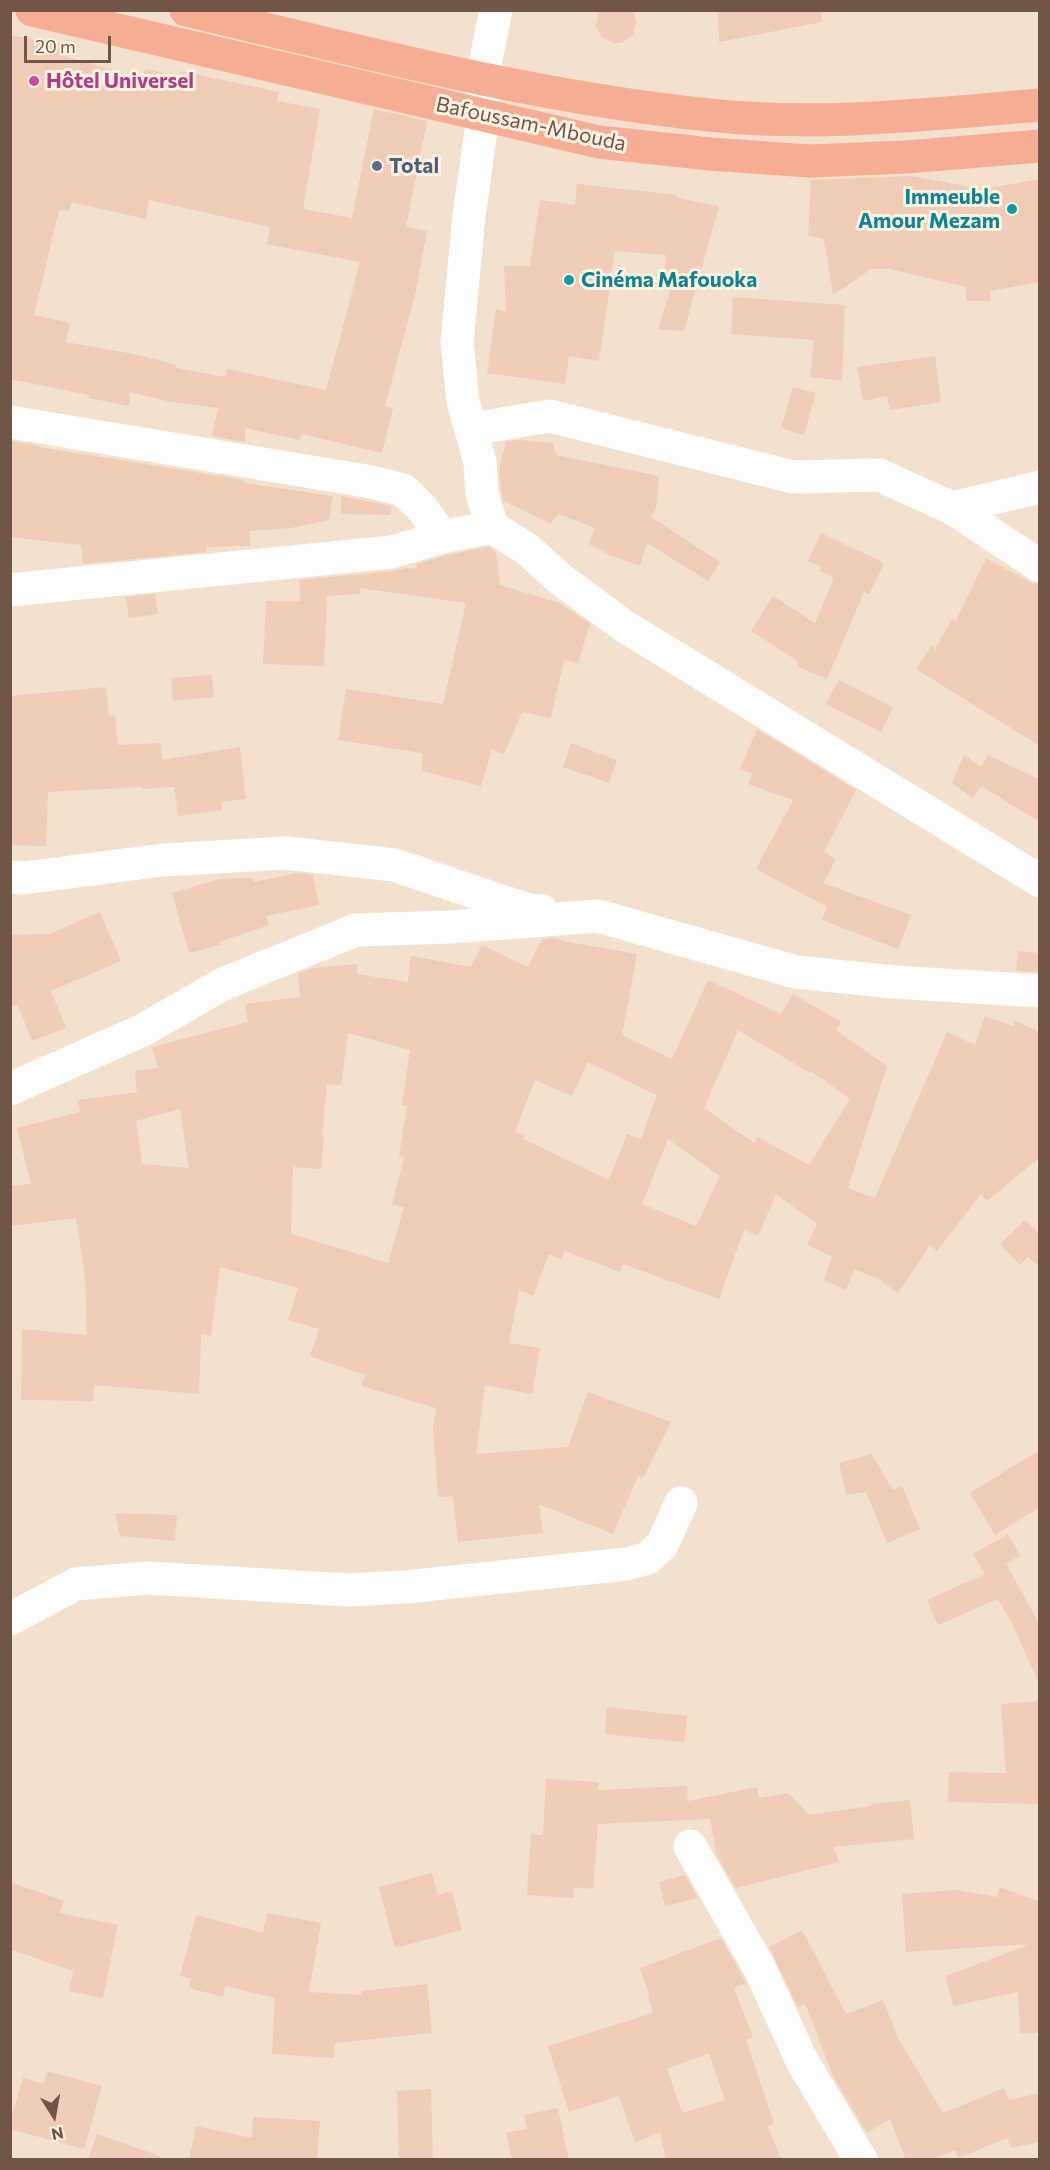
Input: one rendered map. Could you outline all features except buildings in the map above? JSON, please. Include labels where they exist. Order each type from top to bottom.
[{"type":"highway","name":"Bafoussam-Mbouda","points":[[32,10],[598,142],[710,154],[809,161],[906,157],[1040,146]]},
{"type":"highway","name":"Bafoussam-Mbouda","points":[[186,10],[482,80],[629,105],[711,116],[804,119],[886,117],[1040,105]]},
{"type":"street","points":[[496,10],[482,80],[483,116],[469,216],[457,342],[459,372],[480,462],[482,495],[492,527],[527,549],[560,579],[624,626],[1040,881]]},
{"type":"street","points":[[471,429],[550,416],[793,477],[879,475],[952,508],[1040,566]]},
{"type":"street","points":[[10,422],[382,484],[403,490],[422,508],[442,537]]},
{"type":"street","points":[[952,508],[1040,487]]},
{"type":"street","points":[[10,590],[347,558],[392,552],[442,537],[492,527]]},
{"type":"street","points":[[10,877],[24,878],[163,860],[286,853],[394,865],[528,910],[598,915],[796,972],[894,982],[1040,991]]},
{"type":"street","points":[[10,1089],[143,1030],[223,984],[356,930],[450,927],[598,915]]},
{"type":"street","points":[[10,1619],[76,1584],[148,1578],[348,1590],[405,1587],[627,1564],[648,1558],[662,1545],[681,1503]]},
{"type":"street","points":[[690,1846],[759,1967],[802,2061],[861,2160]]},
{"type":"shaded area","points":[[11,11],[1039,11],[1039,2159],[11,2159]]},
{"type":"place","name":"Hôtel Universel","points":[[34,81]]},
{"type":"place","name":"Total","points":[[377,166]]},
{"type":"place","name":"Immeuble Amour Mezam","points":[[1012,209]]},
{"type":"place","name":"Cinéma Mafouoka","points":[[569,280]]}]
